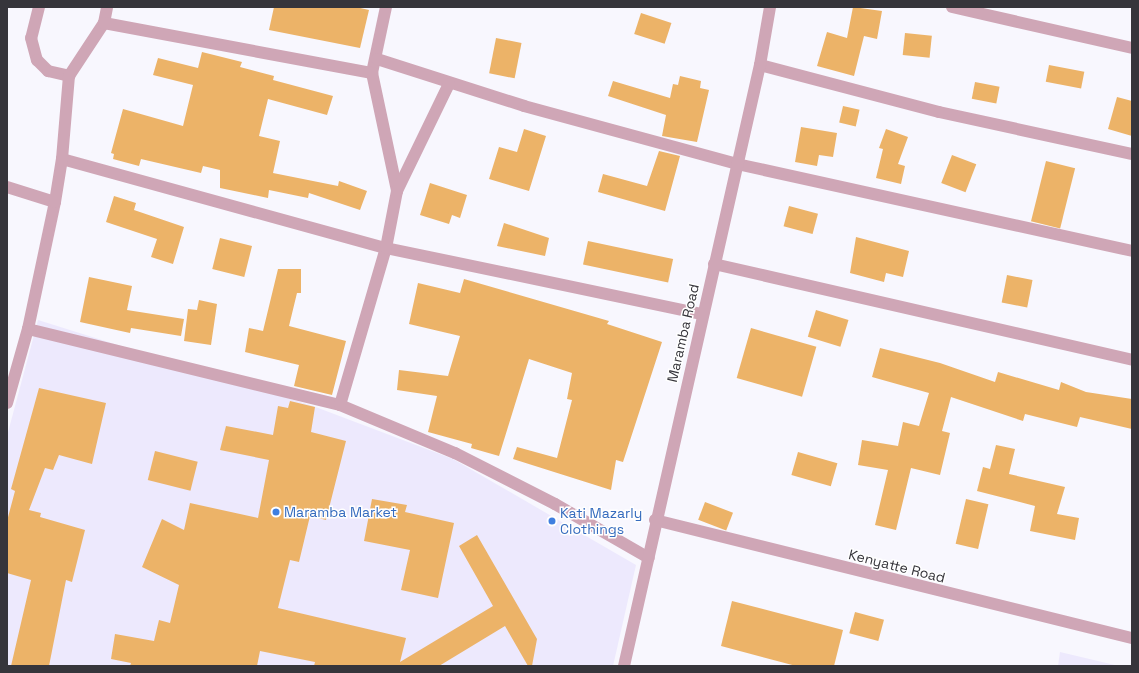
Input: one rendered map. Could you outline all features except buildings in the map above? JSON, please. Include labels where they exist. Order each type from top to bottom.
[{"type":"street","points":[[39,7],[31,38],[37,60],[48,71],[69,76]]},
{"type":"street","points":[[7,403],[13,356],[28,329],[55,202],[62,159],[69,76],[104,23],[107,7]]},
{"type":"street","points":[[386,7],[377,59],[372,73],[396,191]]},
{"type":"street","name":"Maramba Road","points":[[624,666],[649,558],[655,520],[760,66],[770,7]]},
{"type":"street","points":[[952,7],[1132,48]]},
{"type":"street","points":[[104,23],[372,73]]},
{"type":"street","points":[[377,59],[449,84],[737,164],[1132,252]]},
{"type":"street","points":[[760,66],[939,112],[1132,154]]},
{"type":"street","points":[[340,405],[386,248],[396,191],[449,84]]},
{"type":"street","points":[[62,159],[386,248],[703,314]]},
{"type":"street","points":[[7,187],[55,202]]},
{"type":"street","points":[[714,264],[1132,360]]},
{"type":"street","points":[[28,329],[340,405],[455,453],[555,504],[649,558]]},
{"type":"street","name":"Kenyatte Road","points":[[655,520],[1132,638]]},
{"type":"shaded area","name":"Maramba Market","points":[[38,320],[313,406],[453,459],[636,565],[613,666],[7,666],[7,436]]},
{"type":"shaded area","points":[[1060,652],[1119,666],[1058,666]]},
{"type":"place","name":"Maramba Market","points":[[276,512]]},
{"type":"place","name":"Kati Mazarly Clothings","points":[[552,521]]}]
